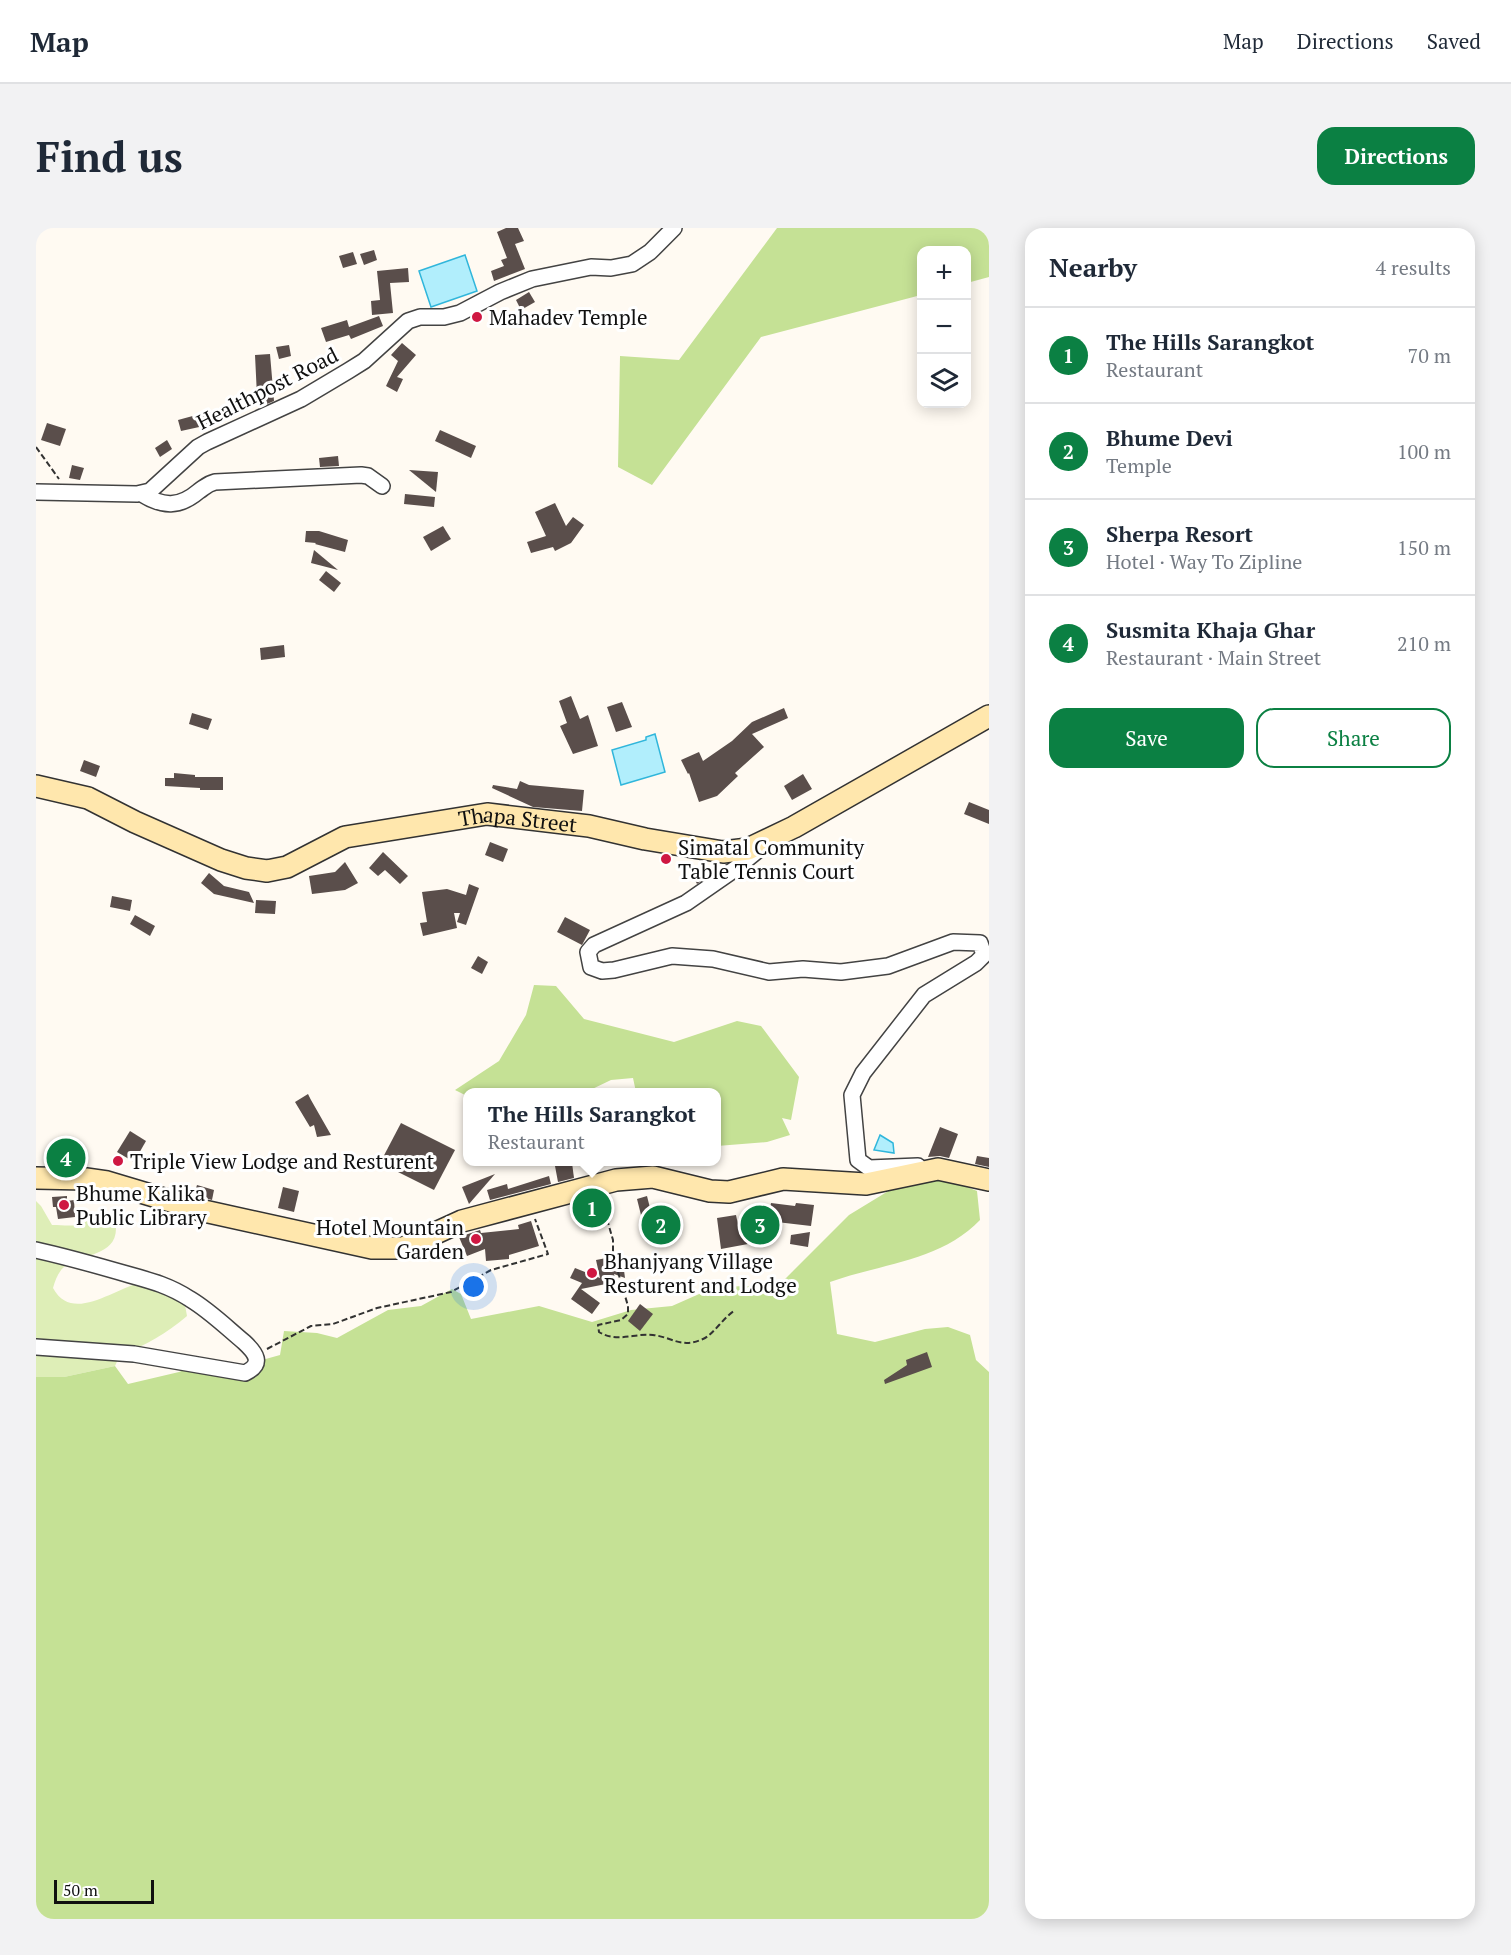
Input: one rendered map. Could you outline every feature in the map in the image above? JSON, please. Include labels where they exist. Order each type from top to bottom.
[{"type":"street","name":"Healthpost Road","points":[[142,494],[150,491],[183,459],[207,442],[301,399],[364,361],[408,321],[420,317],[460,314],[500,292],[532,279],[591,267],[611,268],[632,264],[650,252],[674,228]]},
{"type":"street","points":[[36,492],[142,494],[163,504],[180,503],[205,485],[215,482],[360,475],[368,476],[382,486]]},
{"type":"street","name":"Thapa Street","points":[[36,786],[88,798],[135,822],[221,860],[246,868],[267,871],[287,867],[345,837],[487,814],[589,826],[645,839],[723,852],[748,849],[773,837],[989,716]]},
{"type":"street","points":[[773,837],[735,869],[686,903],[594,945],[588,952],[591,966],[602,971],[614,970],[672,956],[713,959],[769,972],[803,969],[841,972],[888,966],[953,942],[980,943],[984,955],[976,963],[924,995],[863,1073],[852,1095],[858,1160],[869,1168],[921,1165],[989,1180]]},
{"type":"street","points":[[36,1178],[86,1179],[107,1182],[204,1211],[372,1248],[403,1248],[462,1221],[616,1180],[653,1177],[710,1191],[729,1192],[783,1179],[866,1185],[938,1169]]},
{"type":"street","points":[[36,1250],[156,1281],[189,1298],[212,1314],[256,1354],[257,1359],[252,1370],[245,1373],[134,1354],[36,1347]]},
{"type":"path","points":[[598,1185],[613,1240],[613,1255],[628,1306],[628,1314],[621,1320],[598,1325],[599,1332],[608,1338],[654,1335],[686,1343],[705,1339],[726,1316],[734,1311]]},
{"type":"path","points":[[256,1354],[310,1326],[333,1324],[397,1303],[451,1292],[491,1270],[548,1254],[528,1203]]},
{"type":"green space","points":[[777,228],[989,228],[989,277],[971,282],[971,246],[917,246],[917,296],[761,337],[652,485],[618,467],[620,356],[679,360]]},
{"type":"green space","points":[[534,985],[556,986],[584,1019],[674,1042],[737,1021],[761,1026],[799,1077],[791,1120],[782,1118],[790,1135],[767,1142],[721,1146],[721,1088],[635,1088],[633,1078],[611,1080],[594,1088],[463,1088],[463,1094],[455,1090],[499,1061],[526,1015]]},
{"type":"green space","points":[[942,1177],[977,1191],[980,1220],[964,1234],[929,1253],[830,1282],[837,1334],[875,1342],[925,1329],[948,1327],[970,1335],[976,1360],[989,1372],[989,1919],[36,1919],[36,1377],[64,1377],[115,1366],[128,1384],[179,1372],[208,1359],[244,1365],[280,1355],[284,1331],[317,1333],[337,1338],[388,1310],[421,1306],[452,1289],[461,1294],[471,1319],[539,1306],[592,1322],[631,1310],[672,1306],[715,1287],[779,1285],[849,1215],[890,1190]]},
{"type":"green space","points":[[36,1201],[52,1225],[79,1224],[94,1215],[104,1214],[115,1219],[116,1232],[113,1241],[107,1247],[72,1262],[60,1271],[53,1288],[61,1298],[71,1303],[81,1304],[139,1283],[177,1297],[185,1305],[187,1316],[172,1328],[138,1348],[120,1355],[115,1366],[64,1377],[36,1377]]},
{"type":"water","points":[[465,255],[477,291],[431,307],[419,271]]},
{"type":"water","points":[[655,734],[665,772],[621,785],[612,750],[646,740],[646,737]]},
{"type":"water","points":[[880,1135],[893,1143],[894,1153],[874,1150]]},
{"type":"building","points":[[506,228],[518,228],[524,241],[515,244],[525,269],[494,281],[491,271],[504,266],[501,260],[507,258],[497,232]]},
{"type":"building","points":[[374,250],[377,260],[364,265],[360,254]]},
{"type":"building","points":[[353,252],[357,264],[343,268],[339,256]]},
{"type":"building","points":[[408,268],[409,282],[390,283],[393,313],[372,315],[371,301],[380,300],[377,271]]},
{"type":"building","points":[[529,292],[535,302],[521,310],[516,300]]},
{"type":"building","points":[[379,316],[383,326],[351,339],[349,335],[326,342],[321,328],[347,320],[349,327]]},
{"type":"building","points":[[402,343],[416,355],[397,377],[403,379],[397,392],[386,386],[398,361],[391,355]]},
{"type":"building","points":[[289,345],[291,356],[279,359],[276,347]]},
{"type":"building","points":[[270,354],[274,401],[267,404],[264,395],[257,396],[255,355]]},
{"type":"building","points":[[211,411],[213,424],[181,431],[178,420]]},
{"type":"building","points":[[47,423],[66,429],[60,446],[41,440]]},
{"type":"building","points":[[440,430],[476,446],[471,458],[435,441]]},
{"type":"building","points":[[167,440],[172,449],[160,457],[155,448]]},
{"type":"building","points":[[338,456],[339,466],[320,467],[319,458]]},
{"type":"building","points":[[72,465],[84,468],[80,480],[69,478]]},
{"type":"building","points":[[409,470],[438,472],[436,492]]},
{"type":"building","points":[[405,494],[435,497],[434,507],[404,504]]},
{"type":"building","points":[[555,503],[566,526],[573,517],[584,525],[571,543],[555,551],[553,547],[531,553],[527,542],[546,536],[535,512]]},
{"type":"building","points":[[443,526],[451,539],[431,551],[423,537]]},
{"type":"building","points":[[306,531],[319,531],[348,540],[345,552],[305,542]]},
{"type":"building","points":[[314,550],[338,570],[311,563]]},
{"type":"building","points":[[326,571],[341,583],[334,592],[319,580]]},
{"type":"building","points":[[284,645],[285,657],[261,660],[260,648]]},
{"type":"building","points":[[571,696],[580,719],[588,715],[598,746],[573,754],[560,726],[567,723],[559,701]]},
{"type":"building","points":[[622,702],[632,727],[616,732],[607,707]]},
{"type":"building","points":[[784,708],[788,718],[752,734],[764,747],[735,773],[738,776],[717,796],[699,802],[689,773],[681,760],[699,752],[703,761],[732,741],[752,722]]},
{"type":"building","points":[[192,713],[212,719],[208,730],[189,724]]},
{"type":"building","points":[[84,760],[100,766],[96,777],[80,771]]},
{"type":"building","points":[[174,773],[195,775],[195,777],[223,777],[223,790],[165,786],[165,778],[174,778]]},
{"type":"building","points":[[803,774],[812,789],[792,800],[784,786]]},
{"type":"building","points":[[520,781],[529,785],[584,790],[582,811],[533,807],[492,788],[493,785],[517,789]]},
{"type":"building","points":[[969,802],[989,810],[989,824],[964,814]]},
{"type":"building","points":[[490,842],[508,849],[503,862],[485,855]]},
{"type":"building","points":[[383,852],[408,876],[400,884],[385,870],[378,876],[369,868]]},
{"type":"building","points":[[345,862],[358,883],[345,890],[312,894],[309,876],[335,872]]},
{"type":"building","points":[[707,869],[709,875],[697,884],[693,876]]},
{"type":"building","points":[[209,873],[224,886],[249,892],[254,903],[214,894],[201,883]]},
{"type":"building","points":[[469,884],[479,888],[466,925],[457,922],[460,913],[454,913],[457,928],[423,936],[420,923],[427,922],[422,892],[447,889],[466,895]]},
{"type":"building","points":[[112,896],[132,900],[130,911],[110,907]]},
{"type":"building","points":[[256,900],[276,901],[275,914],[255,913]]},
{"type":"building","points":[[135,915],[155,926],[150,936],[130,924]]},
{"type":"building","points":[[565,917],[590,930],[582,945],[557,932]]},
{"type":"building","points":[[478,956],[488,962],[482,974],[471,968]]},
{"type":"building","points":[[308,1094],[331,1135],[317,1137],[314,1125],[310,1127],[295,1102]]},
{"type":"building","points":[[401,1123],[455,1150],[434,1190],[380,1163]]},
{"type":"building","points":[[940,1127],[958,1134],[949,1158],[928,1157]]},
{"type":"building","points":[[130,1131],[146,1141],[134,1162],[117,1152]]},
{"type":"building","points":[[70,1142],[75,1166],[61,1166],[57,1144]]},
{"type":"building","points":[[977,1156],[989,1158],[989,1167],[975,1164]]},
{"type":"building","points":[[555,1166],[572,1166],[574,1178],[558,1182]]},
{"type":"building","points":[[495,1174],[469,1204],[462,1187]]},
{"type":"building","points":[[549,1176],[551,1184],[490,1200],[487,1190],[507,1184],[508,1189]]},
{"type":"building","points":[[197,1185],[214,1190],[212,1200],[194,1195]]},
{"type":"building","points":[[283,1187],[299,1191],[294,1212],[278,1208]]},
{"type":"building","points":[[67,1196],[67,1201],[74,1200],[75,1217],[58,1219],[52,1197]]},
{"type":"building","points":[[647,1196],[651,1212],[641,1215],[637,1199]]},
{"type":"building","points":[[599,1198],[603,1214],[586,1218],[582,1202]]},
{"type":"building","points":[[771,1203],[795,1206],[796,1203],[814,1205],[811,1226],[768,1221]]},
{"type":"building","points":[[736,1215],[740,1234],[746,1233],[748,1244],[721,1249],[717,1218]]},
{"type":"building","points":[[531,1221],[539,1246],[509,1255],[509,1259],[486,1261],[485,1249],[467,1256],[459,1237],[480,1230],[481,1233],[519,1229],[518,1225]]},
{"type":"building","points":[[810,1232],[808,1247],[790,1244],[791,1235]]},
{"type":"building","points":[[622,1255],[625,1278],[614,1274],[616,1282],[581,1289],[600,1303],[592,1314],[571,1299],[582,1283],[570,1278],[575,1268],[600,1278],[596,1260]]},
{"type":"building","points":[[640,1304],[653,1314],[640,1331],[628,1321]]},
{"type":"building","points":[[927,1352],[932,1367],[885,1384],[884,1380],[907,1365],[906,1360]]},
{"type":"place","name":"Mahadev Temple","points":[[477,317]]},
{"type":"place","name":"Simatal Community Table Tennis Court","points":[[666,859]]},
{"type":"place","name":"Susmita Khaja Ghar","points":[[66,1158]]},
{"type":"place","name":"Triple View Lodge and Resturent","points":[[118,1161]]},
{"type":"place","name":"Bhume Kalika Public Library","points":[[64,1205]]},
{"type":"place","name":"The Hills Sarangkot","points":[[592,1208]]},
{"type":"place","name":"Bhume Devi","points":[[661,1225]]},
{"type":"place","name":"Sherpa Resort","points":[[760,1225]]},
{"type":"place","name":"Hotel Mountain Garden","points":[[476,1239]]},
{"type":"place","name":"Bhanjyang Village Resturent and Lodge","points":[[592,1273]]}]
